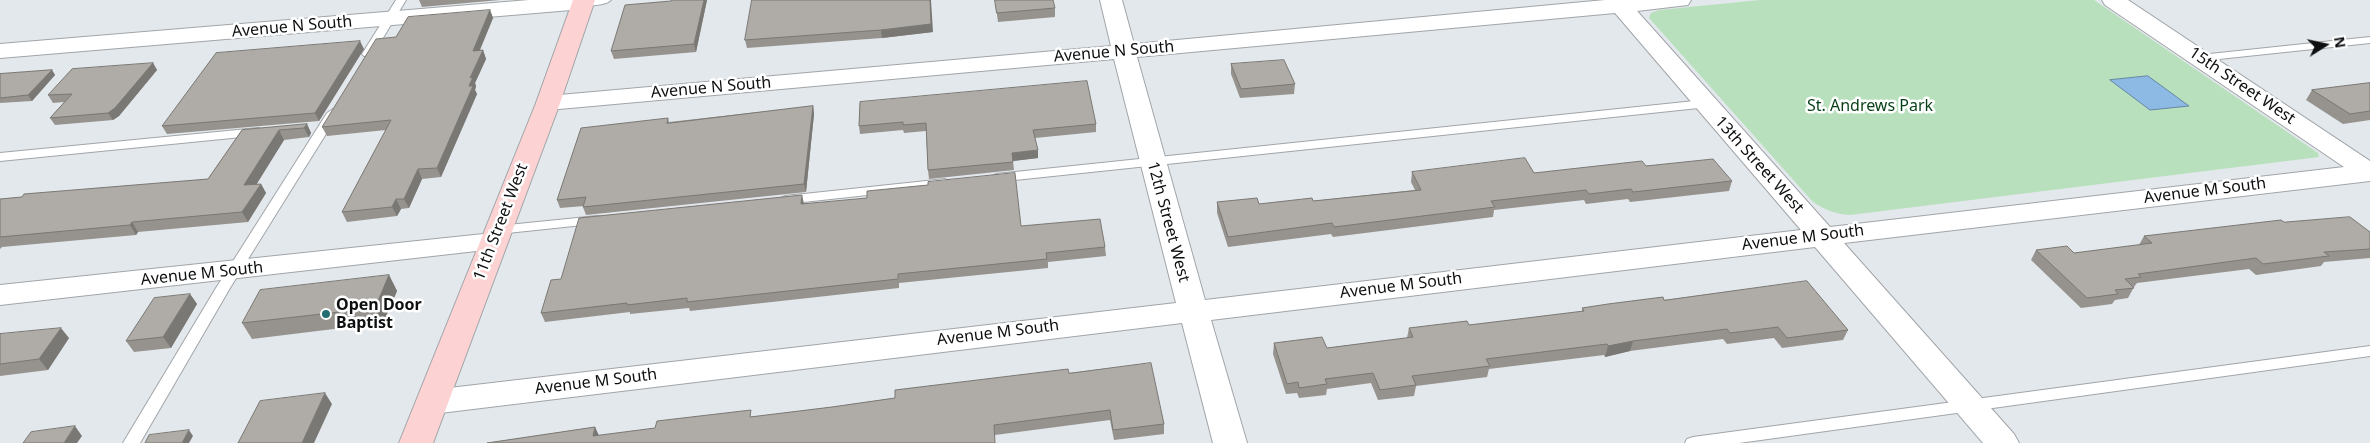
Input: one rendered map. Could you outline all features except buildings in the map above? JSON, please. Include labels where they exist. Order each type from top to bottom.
[{"type":"street","name":"12th Street West","points":[[1111,0],[1152,162],[1230,443]]},
{"type":"street","name":"Avenue N South","points":[[548,102],[1124,51],[1618,3],[1680,0]]},
{"type":"street","name":"15th Street West","points":[[2113,0],[2370,172]]},
{"type":"street","name":"Avenue N South","points":[[0,51],[395,9],[591,1]]},
{"type":"street","name":"11th Street West","points":[[416,443],[548,102],[591,1]]},
{"type":"street","name":"13th Street West","points":[[1618,3],[1704,104],[2002,443]]},
{"type":"street","name":"Avenue M South","points":[[432,402],[1821,235],[2370,172]]},
{"type":"street","name":"Avenue M South","points":[[0,295],[234,271],[495,236]]},
{"type":"lane","points":[[360,69],[395,9]]},
{"type":"lane","points":[[2200,58],[2370,40]]},
{"type":"lane","points":[[131,443],[234,271],[340,102]]},
{"type":"lane","points":[[984,179],[1704,104]]},
{"type":"lane","points":[[306,128],[326,126]]},
{"type":"lane","points":[[0,157],[266,132]]},
{"type":"lane","points":[[776,201],[954,182]]},
{"type":"lane","points":[[495,236],[608,218]]},
{"type":"lane","points":[[1693,443],[2370,351]]},
{"type":"green space","name":"St. Andrews Park","points":[[1760,0],[2094,0],[2318,153],[2319,157],[1850,215],[1835,213],[1813,202],[1649,18],[1651,13],[1659,10]]},
{"type":"water","points":[[2148,76],[2189,106],[2150,110],[2110,80]]},
{"type":"place","name":"Open Door Baptist","points":[[326,314]]}]
